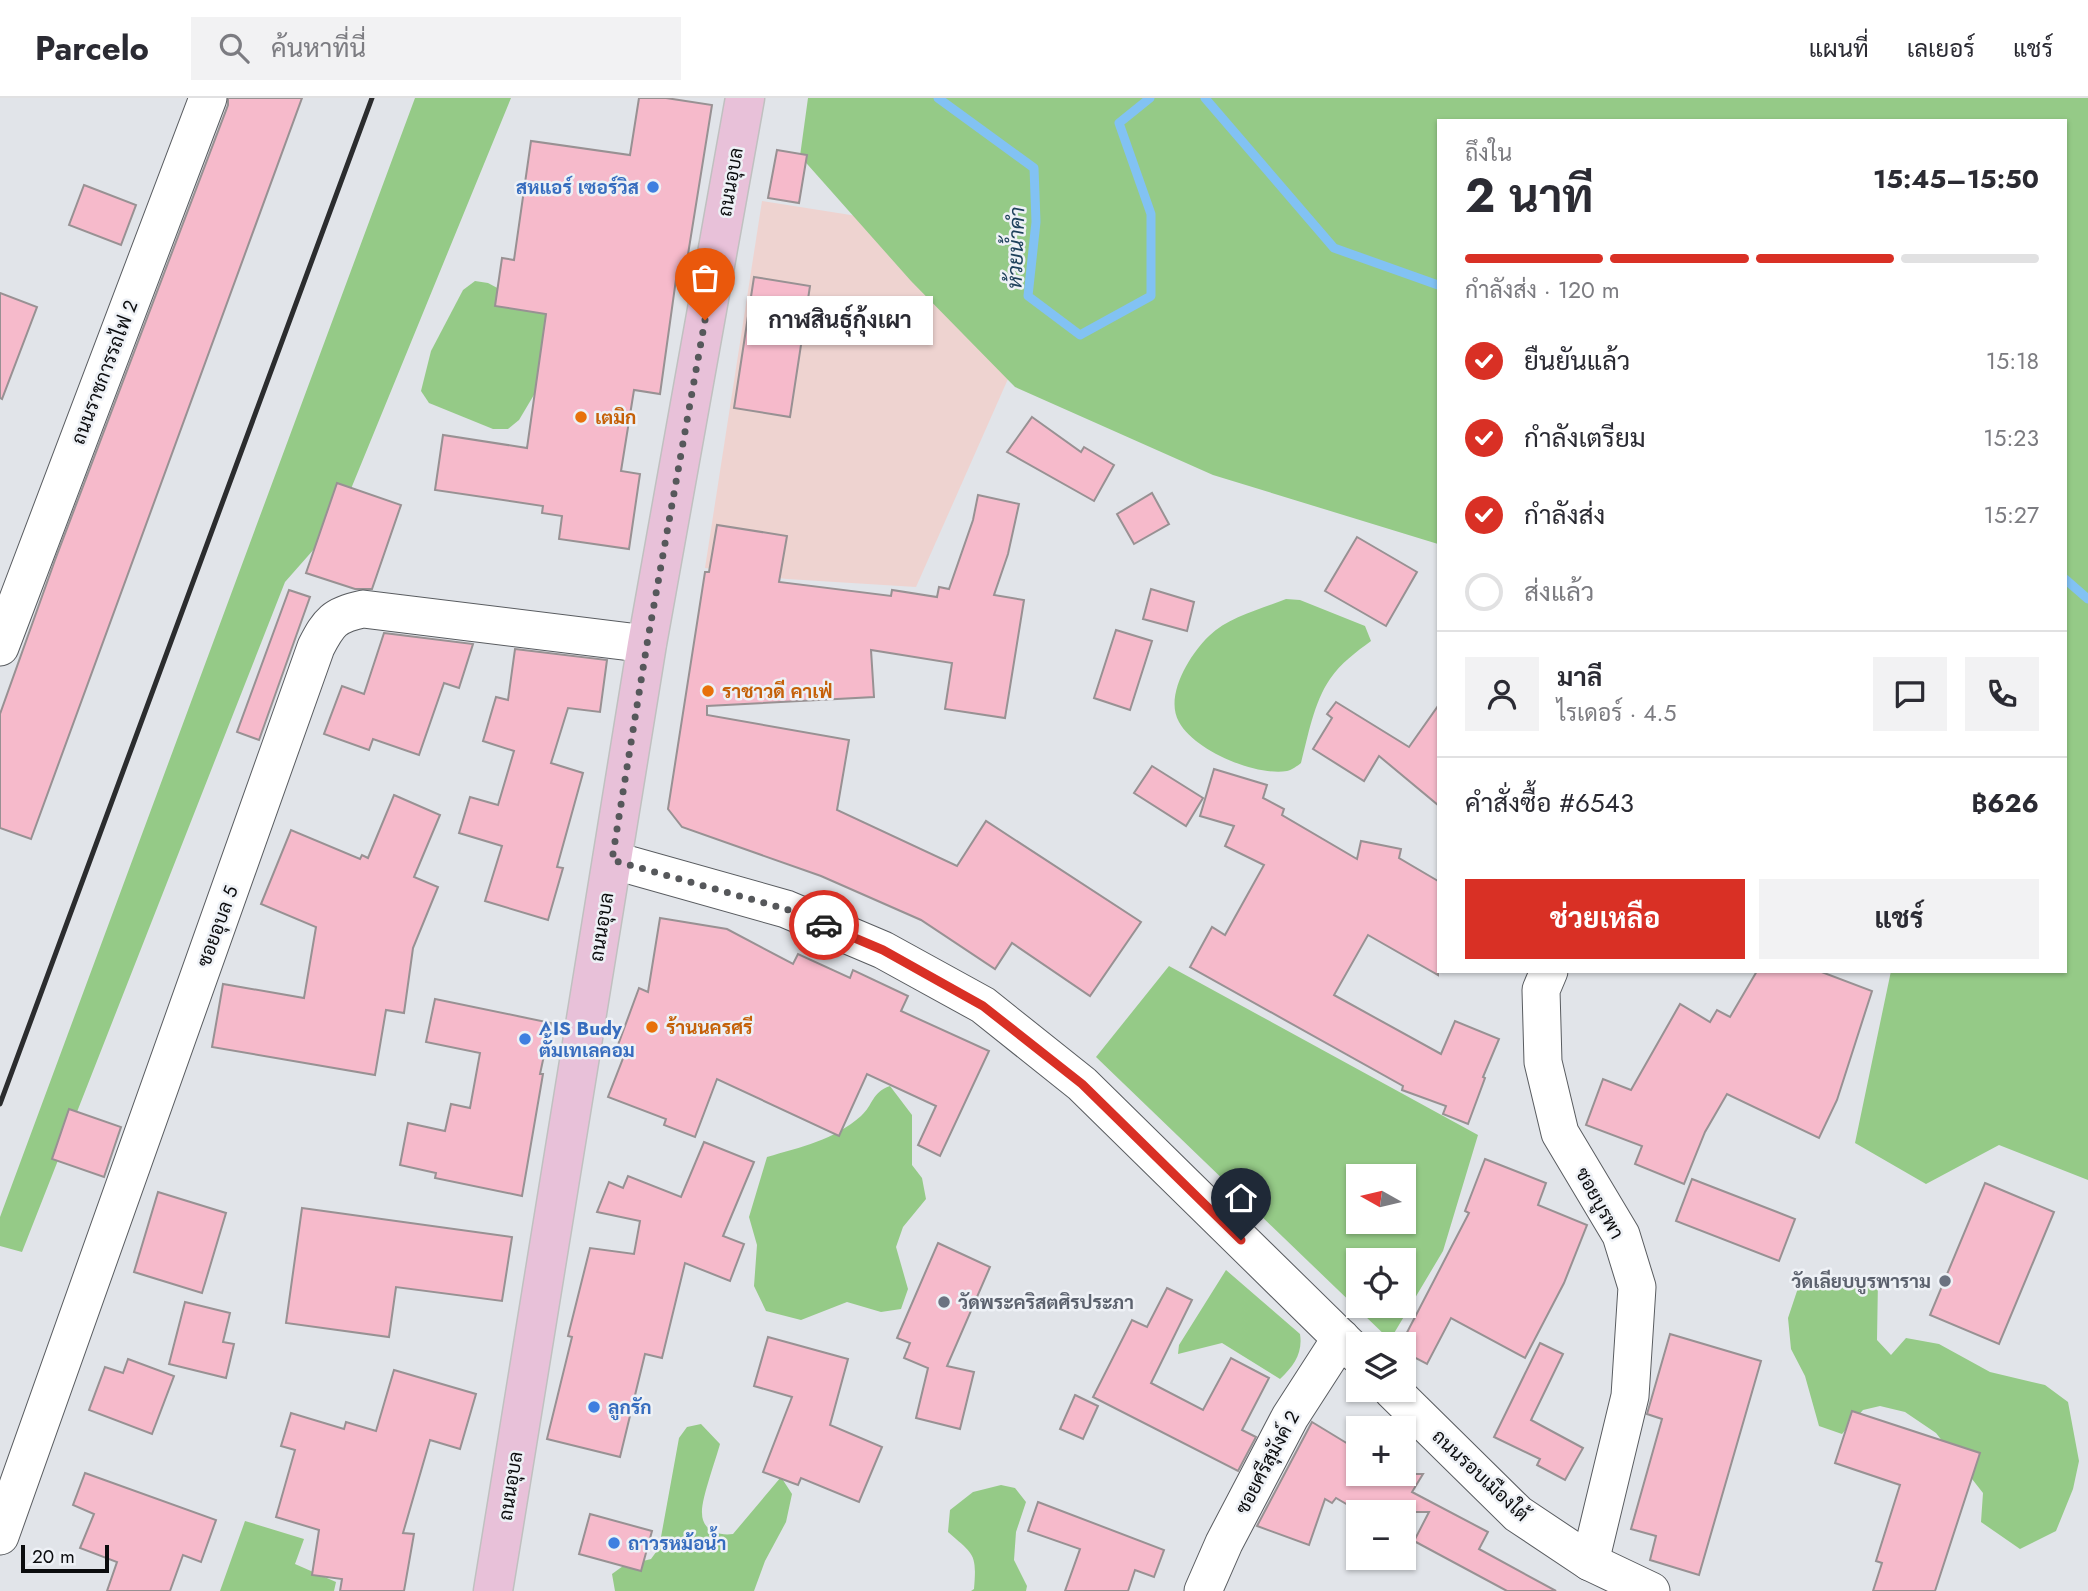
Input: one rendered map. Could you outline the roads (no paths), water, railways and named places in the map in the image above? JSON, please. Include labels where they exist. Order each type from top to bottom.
[{"type":"main road","name":"ถนนอุบล","points":[[494,1591],[647,644],[744,98]]},
{"type":"street","name":"ถนนราชการรถไฟ 2","points":[[0,646],[13,571],[208,98]]},
{"type":"street","name":"ซอยอุบล 5","points":[[0,1536],[316,647],[326,626],[342,613],[363,610],[647,644]]},
{"type":"street","points":[[612,860],[786,909],[883,950],[983,1006],[1082,1084],[1346,1344]]},
{"type":"street","name":"ซอยบูรพา","points":[[1548,973],[1541,990],[1543,1062],[1560,1133],[1621,1235],[1637,1287],[1630,1396],[1590,1562]]},
{"type":"street","name":"ซอยศรีสุมังค์ 2","points":[[1203,1591],[1224,1543],[1290,1416],[1346,1351]]},
{"type":"street","name":"ถนนรอบเมืองใต้","points":[[1404,1402],[1518,1514],[1590,1562],[1651,1591]]},
{"type":"waterway","name":"ห้วยน้ำคำ","points":[[938,98],[1034,168],[1036,222],[1028,296],[1080,335],[1151,296],[1151,214],[1119,123],[1150,98]]},
{"type":"waterway","name":"ห้วยน้ำคำ","points":[[1205,98],[1334,248],[1437,285]]},
{"type":"waterway","name":"ห้วยน้ำคำ","points":[[2067,581],[2088,599]]},
{"type":"railway","points":[[0,1104],[372,98]]},
{"type":"place","name":"สหแอร์ เซอร์วิส","points":[[653,187]]},
{"type":"place","name":"กาฬสินธุ์กุ้งเผา","points":[[705,320]]},
{"type":"place","name":"เตมิก","points":[[581,417]]},
{"type":"place","name":"ราชาวดี คาเฟ่","points":[[708,691]]},
{"type":"place","name":"ร้านนครศรี","points":[[652,1027]]},
{"type":"place","name":"AIS Budy ตั้มเทเลคอม","points":[[525,1039]]},
{"type":"place","name":"วัดเลียบบูรพาราม","points":[[1945,1281]]},
{"type":"place","name":"วัดพระคริสตศิรประภา","points":[[944,1302]]},
{"type":"place","name":"ลูกรัก","points":[[594,1407]]},
{"type":"place","name":"ถาวรหม้อน้ำ","points":[[614,1543]]}]
